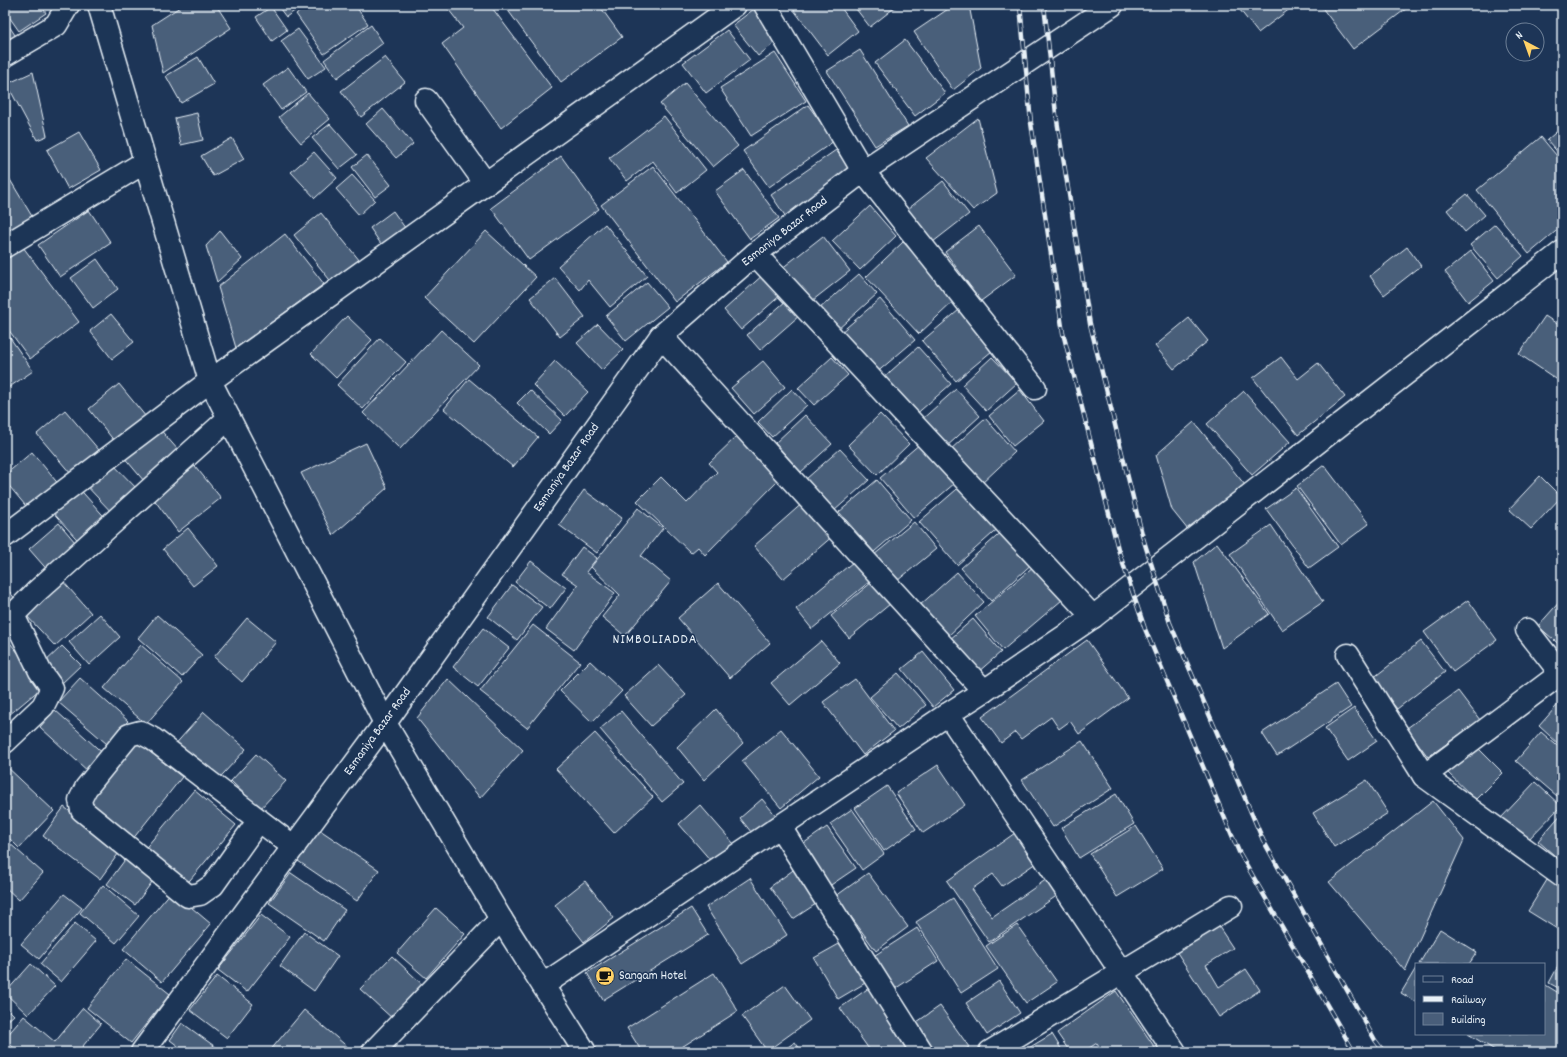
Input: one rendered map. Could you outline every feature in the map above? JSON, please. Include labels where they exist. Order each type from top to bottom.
[{"type":"street","points":[[5,55],[56,25],[68,5]]},
{"type":"street","points":[[99,5],[210,381],[385,723],[501,919],[585,1052]]},
{"type":"street","points":[[5,536],[210,381],[735,5]]},
{"type":"street","points":[[765,5],[863,171],[1035,388]]},
{"type":"street","name":"Esmaniya Bazar Road","points":[[142,1052],[385,723],[661,336],[755,254],[863,171],[1112,5]]},
{"type":"street","points":[[426,100],[486,184]]},
{"type":"street","points":[[5,246],[145,162]]},
{"type":"street","points":[[543,986],[1093,617],[1562,252]]},
{"type":"street","points":[[755,254],[1093,617]]},
{"type":"street","points":[[661,336],[984,691]]},
{"type":"street","points":[[5,742],[43,706],[52,688],[40,671],[13,615],[229,418]]},
{"type":"street","points":[[1424,776],[1561,674],[1527,630]]},
{"type":"street","points":[[1348,655],[1424,776],[1562,876]]},
{"type":"street","points":[[948,714],[1123,972],[1175,1052]]},
{"type":"street","points":[[259,820],[213,886],[200,894],[188,896],[82,810],[80,800],[86,788],[129,736],[140,732],[153,739],[259,820],[294,847]]},
{"type":"street","points":[[780,827],[922,1052]]},
{"type":"street","points":[[990,1052],[1231,906]]},
{"type":"street","points":[[373,1052],[501,919]]},
{"type":"street","points":[[566,1052],[569,1027]]},
{"type":"building","points":[[5,5],[41,5],[46,13],[19,31],[5,11]]},
{"type":"building","points":[[183,5],[216,5],[231,28],[163,73],[152,25]]},
{"type":"building","points":[[277,5],[303,5],[286,17]]},
{"type":"building","points":[[309,5],[355,5],[368,24],[324,54],[296,14]]},
{"type":"building","points":[[445,5],[490,5],[552,88],[501,128],[442,44],[463,28]]},
{"type":"building","points":[[504,5],[599,5],[622,37],[561,82]]},
{"type":"building","points":[[790,5],[839,5],[858,31],[828,55]]},
{"type":"building","points":[[853,5],[898,5],[870,27]]},
{"type":"building","points":[[954,5],[969,5],[981,68],[953,90],[914,32]]},
{"type":"building","points":[[1236,5],[1295,5],[1258,33]]},
{"type":"building","points":[[1320,5],[1411,5],[1353,49]]},
{"type":"building","points":[[271,7],[287,30],[272,41],[256,17]]},
{"type":"building","points":[[754,9],[778,40],[758,56],[733,25]]},
{"type":"building","points":[[5,20],[19,41],[5,51]]},
{"type":"building","points":[[371,25],[383,43],[337,78],[324,60]]},
{"type":"building","points":[[298,29],[326,67],[308,79],[281,41]]},
{"type":"building","points":[[727,30],[750,60],[706,93],[683,63]]},
{"type":"building","points":[[905,40],[945,93],[915,116],[875,63]]},
{"type":"building","points":[[860,50],[908,126],[875,146],[827,71]]},
{"type":"building","points":[[775,53],[806,101],[751,136],[720,88]]},
{"type":"building","points":[[198,57],[214,84],[181,103],[166,76]]},
{"type":"building","points":[[385,57],[405,82],[361,117],[341,91]]},
{"type":"building","points":[[288,67],[306,92],[281,110],[263,85]]},
{"type":"building","points":[[33,72],[47,136],[37,140],[7,84]]},
{"type":"building","points":[[685,83],[738,146],[713,167],[660,104]]},
{"type":"building","points":[[308,93],[330,119],[301,143],[279,117]]},
{"type":"building","points":[[808,105],[834,141],[769,187],[743,151]]},
{"type":"building","points":[[383,109],[413,144],[396,158],[366,124]]},
{"type":"building","points":[[197,113],[203,140],[181,145],[175,118]]},
{"type":"building","points":[[664,116],[706,170],[677,193],[653,161],[627,181],[609,158]]},
{"type":"building","points":[[978,118],[997,193],[973,210],[926,158]]},
{"type":"building","points":[[330,124],[357,155],[339,169],[312,138]]},
{"type":"building","points":[[1562,127],[1562,157],[1547,140]]},
{"type":"building","points":[[79,132],[101,170],[68,189],[47,150]]},
{"type":"building","points":[[1541,137],[1562,162],[1562,226],[1529,254],[1477,190]]},
{"type":"building","points":[[232,138],[244,159],[213,176],[201,156]]},
{"type":"building","points":[[836,150],[851,171],[786,217],[771,195]]},
{"type":"building","points":[[314,152],[337,178],[315,198],[291,172]]},
{"type":"building","points":[[367,155],[391,185],[375,197],[352,167]]},
{"type":"building","points":[[561,156],[599,209],[529,260],[491,208]]},
{"type":"building","points":[[653,166],[727,262],[675,302],[601,205]]},
{"type":"building","points":[[744,170],[779,218],[750,239],[715,191]]},
{"type":"building","points":[[6,173],[33,218],[5,236],[5,174]]},
{"type":"building","points":[[352,175],[375,200],[359,215],[336,189]]},
{"type":"building","points":[[943,181],[969,214],[933,242],[908,209]]},
{"type":"building","points":[[1467,194],[1485,215],[1465,232],[1447,210]]},
{"type":"building","points":[[870,206],[896,236],[860,270],[832,241]]},
{"type":"building","points":[[89,210],[111,243],[60,277],[38,245]]},
{"type":"building","points":[[393,211],[408,232],[385,250],[370,228]]},
{"type":"building","points":[[321,213],[360,261],[333,284],[294,235]]},
{"type":"building","points":[[605,224],[647,276],[610,307],[588,280],[580,290],[558,266]]},
{"type":"building","points":[[1495,224],[1523,256],[1498,278],[1470,245]]},
{"type":"building","points":[[979,226],[1016,275],[981,301],[945,252]]},
{"type":"building","points":[[220,231],[242,259],[217,282],[206,246]]},
{"type":"building","points":[[486,231],[536,277],[474,344],[424,298]]},
{"type":"building","points":[[285,234],[324,284],[236,348],[218,287]]},
{"type":"building","points":[[823,236],[850,271],[808,304],[781,269]]},
{"type":"building","points":[[903,242],[956,299],[919,334],[866,277]]},
{"type":"building","points":[[23,247],[79,322],[30,359],[5,325],[5,261]]},
{"type":"building","points":[[1407,247],[1421,266],[1384,295],[1370,276]]},
{"type":"building","points":[[1471,251],[1494,281],[1468,302],[1445,272]]},
{"type":"building","points":[[97,259],[118,289],[93,308],[71,278]]},
{"type":"building","points":[[765,273],[783,293],[741,330],[724,310]]},
{"type":"building","points":[[859,274],[877,294],[837,330],[819,309]]},
{"type":"building","points":[[555,278],[585,317],[560,337],[530,298]]},
{"type":"building","points":[[647,282],[668,307],[626,341],[606,316]]},
{"type":"building","points":[[880,299],[915,340],[875,374],[840,333]]},
{"type":"building","points":[[787,300],[800,315],[760,350],[747,335]]},
{"type":"building","points":[[959,310],[992,351],[956,381],[922,341]]},
{"type":"building","points":[[111,314],[134,342],[112,359],[90,331]]},
{"type":"building","points":[[347,316],[372,340],[336,378],[311,354]]},
{"type":"building","points":[[1545,316],[1562,327],[1562,383],[1519,354]]},
{"type":"building","points":[[1189,318],[1208,341],[1174,369],[1155,346]]},
{"type":"building","points":[[598,324],[623,350],[602,370],[577,343]]},
{"type":"building","points":[[441,330],[479,365],[400,449],[363,413]]},
{"type":"building","points":[[6,332],[33,371],[5,390],[5,333]]},
{"type":"building","points":[[380,338],[406,362],[363,409],[337,385]]},
{"type":"building","points":[[918,347],[951,384],[914,416],[882,379]]},
{"type":"building","points":[[832,357],[848,375],[814,405],[798,388]]},
{"type":"building","points":[[992,357],[1017,383],[986,411],[962,385]]},
{"type":"building","points":[[1281,357],[1298,379],[1318,363],[1345,397],[1298,435],[1253,378]]},
{"type":"building","points":[[555,361],[588,392],[565,416],[533,385]]},
{"type":"building","points":[[763,361],[785,387],[754,414],[731,388]]},
{"type":"building","points":[[469,379],[538,437],[513,467],[444,409]]},
{"type":"building","points":[[119,384],[146,417],[115,442],[89,409]]},
{"type":"building","points":[[792,389],[807,405],[772,437],[758,422]]},
{"type":"building","points":[[956,389],[980,416],[945,448],[920,421]]},
{"type":"building","points":[[530,390],[562,420],[549,434],[517,403]]},
{"type":"building","points":[[1020,390],[1044,421],[1013,446],[989,416]]},
{"type":"building","points":[[1244,391],[1290,442],[1252,475],[1207,424]]},
{"type":"building","points":[[65,410],[99,450],[71,474],[37,434]]},
{"type":"building","points":[[880,414],[909,444],[877,475],[848,445]]},
{"type":"building","points":[[805,415],[832,444],[801,472],[775,443]]},
{"type":"building","points":[[985,418],[1015,452],[980,485],[949,451]]},
{"type":"building","points":[[1194,422],[1245,485],[1188,530],[1172,510],[1156,455]]},
{"type":"building","points":[[158,427],[179,451],[144,481],[123,456]]},
{"type":"building","points":[[737,436],[780,479],[705,555],[698,547],[691,553],[637,501],[661,477],[687,503],[717,472],[709,463]]},
{"type":"building","points":[[366,443],[387,488],[333,535],[301,473]]},
{"type":"building","points":[[921,443],[955,483],[914,518],[880,478]]},
{"type":"building","points":[[840,449],[869,480],[834,511],[806,479]]},
{"type":"building","points":[[32,452],[60,486],[30,511],[5,481],[5,475]]},
{"type":"building","points":[[109,460],[141,493],[115,516],[82,481]]},
{"type":"building","points":[[1324,465],[1369,524],[1341,545],[1297,486]]},
{"type":"building","points":[[195,466],[221,498],[178,532],[153,498]]},
{"type":"building","points":[[1540,476],[1561,497],[1531,529],[1509,509]]},
{"type":"building","points":[[877,480],[911,520],[874,552],[839,512]]},
{"type":"building","points":[[964,483],[1001,526],[957,565],[919,522]]},
{"type":"building","points":[[76,485],[109,522],[83,546],[49,508]]},
{"type":"building","points":[[1296,488],[1338,547],[1309,568],[1266,509]]},
{"type":"building","points":[[584,490],[622,518],[597,553],[559,525]]},
{"type":"building","points":[[805,501],[834,535],[783,579],[754,546]]},
{"type":"building","points":[[638,508],[663,528],[641,556],[671,581],[625,636],[602,617],[620,595],[591,567]]},
{"type":"building","points":[[914,522],[936,549],[897,581],[874,555]]},
{"type":"building","points":[[59,523],[80,548],[50,573],[29,549]]},
{"type":"building","points":[[1271,525],[1323,602],[1282,630],[1230,554]]},
{"type":"building","points":[[188,528],[218,566],[193,586],[163,549]]},
{"type":"building","points":[[1005,529],[1035,561],[991,601],[961,568]]},
{"type":"building","points":[[1217,543],[1269,614],[1222,648],[1194,562]]},
{"type":"building","points":[[582,547],[597,558],[586,572],[615,593],[574,650],[546,629],[578,585],[562,574]]},
{"type":"building","points":[[531,561],[566,588],[550,609],[515,582]]},
{"type":"building","points":[[853,562],[869,582],[812,629],[796,609]]},
{"type":"building","points":[[1034,566],[1062,600],[1003,650],[975,616]]},
{"type":"building","points":[[957,572],[984,602],[947,637],[919,606]]},
{"type":"building","points":[[61,579],[91,613],[55,646],[24,613]]},
{"type":"building","points":[[872,582],[890,604],[849,638],[831,616]]},
{"type":"building","points":[[718,583],[770,643],[730,678],[678,618]]},
{"type":"building","points":[[512,585],[542,607],[517,640],[488,617]]},
{"type":"building","points":[[5,586],[16,600],[5,609]]},
{"type":"building","points":[[1562,599],[1562,647],[1538,626]]},
{"type":"building","points":[[1468,600],[1497,640],[1453,672],[1424,632]]},
{"type":"building","points":[[100,614],[120,637],[89,665],[69,642]]},
{"type":"building","points":[[157,615],[202,655],[182,677],[138,638]]},
{"type":"building","points":[[247,618],[276,642],[242,682],[214,657]]},
{"type":"building","points":[[973,619],[1001,652],[977,673],[949,640]]},
{"type":"building","points":[[533,625],[580,662],[527,728],[480,691]]},
{"type":"building","points":[[483,628],[509,648],[478,687],[453,667]]},
{"type":"building","points":[[5,637],[45,685],[9,715],[5,711]]},
{"type":"building","points":[[1087,640],[1128,698],[1079,734],[1070,721],[1059,729],[1051,717],[1021,739],[1015,732],[1001,743],[982,717]]},
{"type":"building","points":[[821,641],[840,663],[790,705],[771,683]]},
{"type":"building","points":[[1421,641],[1445,672],[1397,709],[1373,678]]},
{"type":"building","points":[[141,645],[183,682],[146,724],[104,688]]},
{"type":"building","points":[[62,646],[81,665],[60,685],[41,666]]},
{"type":"building","points":[[923,652],[954,690],[933,707],[902,669]]},
{"type":"building","points":[[590,661],[622,691],[592,722],[560,691]]},
{"type":"building","points":[[658,665],[686,695],[651,726],[624,696]]},
{"type":"building","points":[[898,673],[926,705],[898,729],[870,697]]},
{"type":"building","points":[[80,678],[128,721],[107,744],[58,702]]},
{"type":"building","points":[[448,679],[523,750],[480,798],[417,718]]},
{"type":"building","points":[[855,679],[894,731],[863,755],[823,702]]},
{"type":"building","points":[[1336,684],[1351,707],[1277,756],[1262,733]]},
{"type":"building","points":[[1458,691],[1480,720],[1428,757],[1407,728]]},
{"type":"building","points":[[1562,700],[1562,747],[1539,726]]},
{"type":"building","points":[[1354,708],[1377,741],[1348,761],[1325,728]]},
{"type":"building","points":[[716,709],[743,743],[704,780],[677,747]]},
{"type":"building","points":[[55,710],[107,757],[91,774],[40,727]]},
{"type":"building","points":[[621,711],[683,784],[662,802],[600,729]]},
{"type":"building","points":[[204,712],[246,749],[213,785],[172,748]]},
{"type":"building","points":[[781,729],[819,776],[781,808],[742,761]]},
{"type":"building","points":[[1541,732],[1562,750],[1562,791],[1557,796],[1516,761]]},
{"type":"building","points":[[595,733],[653,797],[614,833],[556,769]]},
{"type":"building","points":[[135,740],[182,777],[132,840],[85,803]]},
{"type":"building","points":[[1082,741],[1113,788],[1053,827],[1022,780]]},
{"type":"building","points":[[1475,745],[1503,773],[1476,800],[1447,772]]},
{"type":"building","points":[[256,754],[286,781],[260,809],[231,781]]},
{"type":"building","points":[[5,765],[54,811],[19,848],[5,834]]},
{"type":"building","points":[[938,765],[965,805],[923,833],[896,793]]},
{"type":"building","points":[[1367,780],[1388,813],[1334,847],[1313,813]]},
{"type":"building","points":[[1535,782],[1561,806],[1525,843],[1500,819]]},
{"type":"building","points":[[887,786],[916,829],[884,851],[855,808]]},
{"type":"building","points":[[194,790],[236,825],[185,886],[143,851]]},
{"type":"building","points":[[1116,794],[1134,824],[1079,858],[1061,828]]},
{"type":"building","points":[[762,799],[778,818],[755,837],[740,818]]},
{"type":"building","points":[[1433,801],[1464,840],[1405,971],[1329,882]]},
{"type":"building","points":[[700,805],[734,844],[712,862],[679,824]]},
{"type":"building","points":[[64,807],[121,850],[100,879],[43,836]]},
{"type":"building","points":[[852,809],[884,854],[862,870],[830,824]]},
{"type":"building","points":[[1562,813],[1562,862],[1538,841]]},
{"type":"building","points":[[1136,826],[1163,869],[1117,897],[1090,854]]},
{"type":"building","points":[[827,827],[856,868],[825,889],[797,848]]},
{"type":"building","points":[[320,830],[379,870],[357,901],[298,861]]},
{"type":"building","points":[[1015,833],[1036,863],[1002,886],[993,874],[972,889],[992,917],[1047,879],[1058,895],[989,942],[947,881]]},
{"type":"building","points":[[7,841],[43,873],[19,900],[5,887],[5,844]]},
{"type":"building","points":[[127,857],[155,878],[135,905],[107,884]]},
{"type":"building","points":[[800,865],[822,900],[793,919],[770,887]]},
{"type":"building","points":[[291,873],[345,910],[324,941],[269,903]]},
{"type":"building","points":[[868,873],[908,927],[876,951],[836,896]]},
{"type":"building","points":[[750,878],[787,935],[742,964],[706,907]]},
{"type":"building","points":[[1547,880],[1562,889],[1562,932],[1528,911]]},
{"type":"building","points":[[585,881],[614,918],[584,942],[555,905]]},
{"type":"building","points":[[103,885],[139,916],[116,943],[80,913]]},
{"type":"building","points":[[172,891],[211,924],[162,982],[123,949]]},
{"type":"building","points":[[64,894],[82,908],[39,959],[21,944]]},
{"type":"building","points":[[953,898],[998,969],[961,993],[916,922]]},
{"type":"building","points":[[436,908],[465,934],[426,978],[397,953]]},
{"type":"building","points":[[691,908],[708,935],[603,1000],[587,973]]},
{"type":"building","points":[[261,915],[290,937],[247,992],[218,970]]},
{"type":"building","points":[[75,923],[96,941],[61,982],[40,964]]},
{"type":"building","points":[[1217,924],[1233,948],[1206,965],[1219,987],[1246,969],[1260,990],[1219,1017],[1176,951]]},
{"type":"building","points":[[1017,925],[1057,982],[1026,1003],[986,946]]},
{"type":"building","points":[[917,928],[938,961],[890,992],[869,959]]},
{"type":"building","points":[[1440,929],[1477,952],[1470,963],[1420,963]]},
{"type":"building","points":[[304,932],[338,956],[314,991],[280,966]]},
{"type":"building","points":[[848,939],[872,979],[838,999],[814,958]]},
{"type":"building","points":[[392,956],[425,987],[394,1020],[360,989]]},
{"type":"building","points":[[126,959],[170,994],[131,1043],[87,1008]]},
{"type":"building","points":[[1562,959],[1562,990],[1549,983]]},
{"type":"building","points":[[31,964],[55,986],[28,1015],[5,993]]},
{"type":"building","points":[[1415,970],[1415,1001],[1401,993]]},
{"type":"building","points":[[714,973],[738,1011],[674,1052],[642,1052],[627,1028]]},
{"type":"building","points":[[217,976],[253,1004],[227,1038],[190,1010]]},
{"type":"building","points":[[999,981],[1020,1013],[987,1035],[966,1003]]},
{"type":"building","points":[[876,983],[917,1052],[871,1052],[840,1008]]},
{"type":"building","points":[[785,985],[810,1020],[767,1051],[742,1016]]},
{"type":"building","points":[[1545,985],[1562,995],[1562,1052],[1498,1052],[1470,1035],[1545,1035]]},
{"type":"building","points":[[1116,991],[1158,1052],[1103,1052],[1097,1043],[1083,1052],[1070,1052],[1057,1033]]},
{"type":"building","points":[[5,1006],[14,1015],[5,1023]]},
{"type":"building","points":[[940,1006],[969,1047],[961,1052],[934,1052],[914,1024]]},
{"type":"building","points":[[83,1008],[101,1024],[78,1052],[19,1052],[5,1040],[5,1038],[24,1016],[55,1042]]},
{"type":"building","points":[[304,1010],[350,1049],[347,1052],[269,1052]]},
{"type":"building","points":[[182,1023],[217,1048],[213,1052],[186,1052],[170,1040]]},
{"type":"building","points":[[1052,1034],[1063,1052],[1022,1052]]},
{"type":"building","points":[[795,1042],[802,1052],[781,1052]]},
{"type":"railway","points":[[1020,5],[1031,123],[1063,333],[1118,549],[1145,629],[1239,852],[1354,1052]]},
{"type":"railway","points":[[1044,5],[1056,114],[1090,324],[1143,538],[1170,623],[1263,840],[1375,1040],[1384,1052]]},
{"type":"place","name":"Sangam Hotel","points":[[605,976]]},
{"type":"district","name":"NIMBOLIADDA","points":[[655,640]]}]
